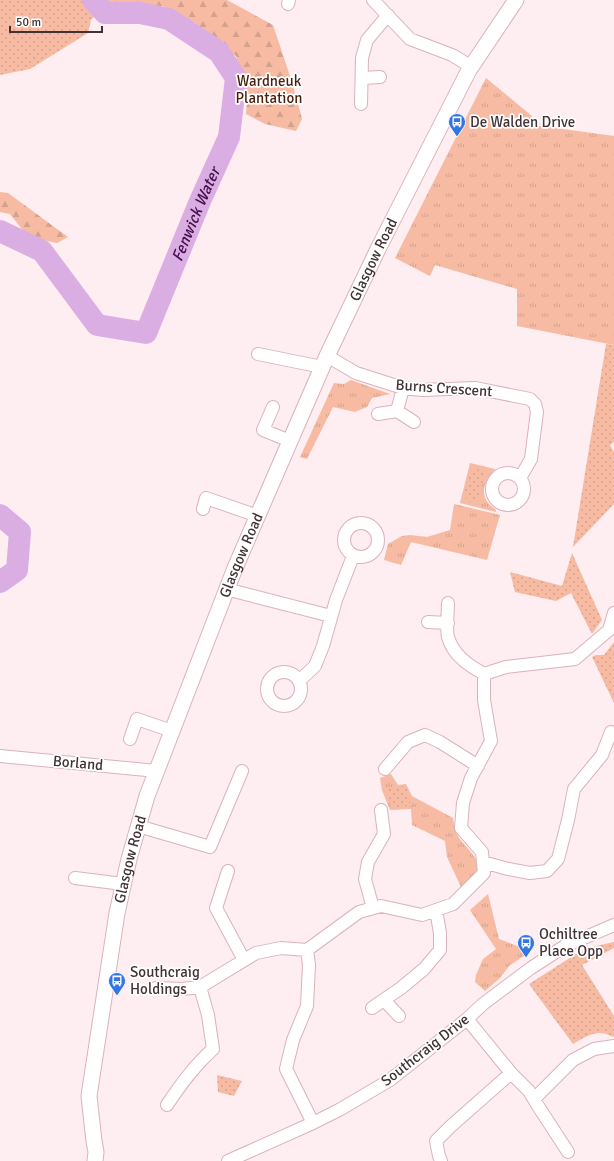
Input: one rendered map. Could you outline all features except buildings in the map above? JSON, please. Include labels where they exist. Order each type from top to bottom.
[{"type":"main road","name":"Glasgow Road","points":[[98,1158],[94,1141],[89,1096],[117,913],[129,859],[147,796],[226,589],[325,362],[378,249],[472,67],[516,0]]},
{"type":"street","points":[[374,0],[410,39],[452,55],[472,67]]},
{"type":"street","points":[[361,104],[362,58],[367,40],[388,15]]},
{"type":"street","points":[[362,78],[380,77]]},
{"type":"street","name":"Burns Crescent","points":[[258,354],[325,362],[403,388],[422,390],[475,388],[530,399],[535,404],[537,412],[531,459],[520,478]]},
{"type":"street","points":[[397,411],[403,388]]},
{"type":"street","points":[[273,407],[263,430],[290,441]]},
{"type":"street","points":[[378,414],[397,411],[414,422]]},
{"type":"street","points":[[202,509],[206,498],[258,516]]},
{"type":"street","points":[[299,681],[315,666],[323,646],[336,600],[353,556]]},
{"type":"street","points":[[226,589],[331,616]]},
{"type":"street","points":[[448,603],[447,636],[457,655],[484,674],[506,667],[574,659],[609,630],[614,613]]},
{"type":"street","points":[[428,622],[448,623]]},
{"type":"street","points":[[156,988],[182,989],[200,987],[256,953],[281,948],[307,950],[359,912],[373,908],[382,906],[422,915],[453,904],[484,873],[482,852],[461,828],[463,803],[471,778],[491,741],[484,700],[484,674]]},
{"type":"street","points":[[130,739],[137,719],[172,731]]},
{"type":"street","points":[[483,862],[530,873],[547,871],[558,859],[574,789],[602,755],[611,732]]},
{"type":"street","points":[[385,769],[408,742],[425,735],[440,742],[478,766]]},
{"type":"street","name":"Borland","points":[[0,756],[157,771]]},
{"type":"street","points":[[138,826],[210,847],[242,771]]},
{"type":"street","points":[[373,908],[365,879],[368,862],[384,834],[381,810]]},
{"type":"street","points":[[228,870],[216,908],[244,960]]},
{"type":"street","points":[[75,878],[123,884]]},
{"type":"street","points":[[372,1008],[401,988],[424,969],[440,950],[440,933],[436,910]]},
{"type":"street","name":"Southcraig Drive","points":[[228,1161],[339,1110],[390,1080],[467,1019],[483,1004],[531,968],[565,946],[614,925]]},
{"type":"street","points":[[307,950],[309,965],[307,1006],[293,1040],[286,1069],[313,1123]]},
{"type":"street","points":[[167,1105],[185,1078],[200,1060],[213,1049],[208,1015],[200,987]]},
{"type":"street","points":[[384,1000],[399,1016]]},
{"type":"street","points":[[467,1019],[511,1073],[529,1091],[568,1152]]},
{"type":"street","points":[[534,1100],[572,1060],[594,1049],[614,1046]]},
{"type":"street","points":[[441,1161],[436,1141],[450,1126],[511,1073]]},
{"type":"green space","points":[[0,0],[108,0],[91,20],[88,33],[30,69],[0,75]]},
{"type":"green space","name":"Wardneuk Plantation","points":[[106,0],[227,0],[273,25],[292,82],[302,119],[296,131],[265,124],[246,114],[247,100],[236,56],[195,23],[163,6],[134,6],[107,2]]},
{"type":"green space","points":[[486,78],[532,116],[534,125],[614,136],[614,345],[517,326],[517,289],[435,265],[430,276],[395,258]]},
{"type":"green space","points":[[0,192],[8,193],[68,237],[57,243],[28,237],[10,214],[0,212]]},
{"type":"green space","points":[[606,344],[614,345],[614,442],[610,445],[614,452],[614,504],[573,547]]},
{"type":"green space","points":[[351,380],[390,394],[372,398],[367,407],[355,412],[333,407],[307,459],[300,457],[334,383],[344,384]]},
{"type":"green space","points":[[470,463],[495,469],[485,485],[484,495],[496,512],[460,503]]},
{"type":"green space","points":[[473,469],[482,471],[483,476],[480,498],[473,502],[468,501],[464,493],[469,472]]},
{"type":"green space","points":[[454,504],[500,515],[487,560],[411,542],[401,565],[384,560],[388,544],[402,536],[410,535],[427,537],[450,530]]},
{"type":"green space","points":[[572,553],[602,620],[592,634],[571,593],[556,601],[515,592],[510,572],[562,586]]},
{"type":"green space","points":[[614,642],[614,703],[592,657],[596,655],[604,655]]},
{"type":"green space","points":[[391,774],[398,785],[406,784],[412,796],[453,818],[455,829],[460,840],[473,855],[478,864],[476,873],[461,887],[447,857],[445,841],[412,825],[411,809],[390,810],[382,790],[380,778]]},
{"type":"green space","points":[[407,786],[411,806],[391,807],[386,788]]},
{"type":"green space","points":[[488,894],[499,939],[531,951],[509,966],[500,978],[485,991],[475,982],[476,975],[483,959],[496,949],[470,910]]},
{"type":"green space","points":[[614,942],[614,948],[582,965],[614,1016],[614,1036],[598,1033],[583,1038],[573,1044],[529,984],[576,954],[596,946]]},
{"type":"green space","points":[[217,1075],[242,1081],[234,1096],[218,1092]]},
{"type":"waterway","name":"Fenwick Water","points":[[0,231],[42,251],[97,325],[146,333],[200,201],[229,137],[236,78],[219,52],[169,19],[140,13],[105,13],[93,0]]},
{"type":"waterway","name":"Fenwick Water","points":[[0,515],[20,532],[17,570],[0,582]]},
{"type":"place","name":"De Walden Drive","points":[[457,137]]},
{"type":"place","name":"Ochiltree Place Opp","points":[[526,958]]},
{"type":"place","name":"Southcraig Holdings","points":[[117,996]]}]
